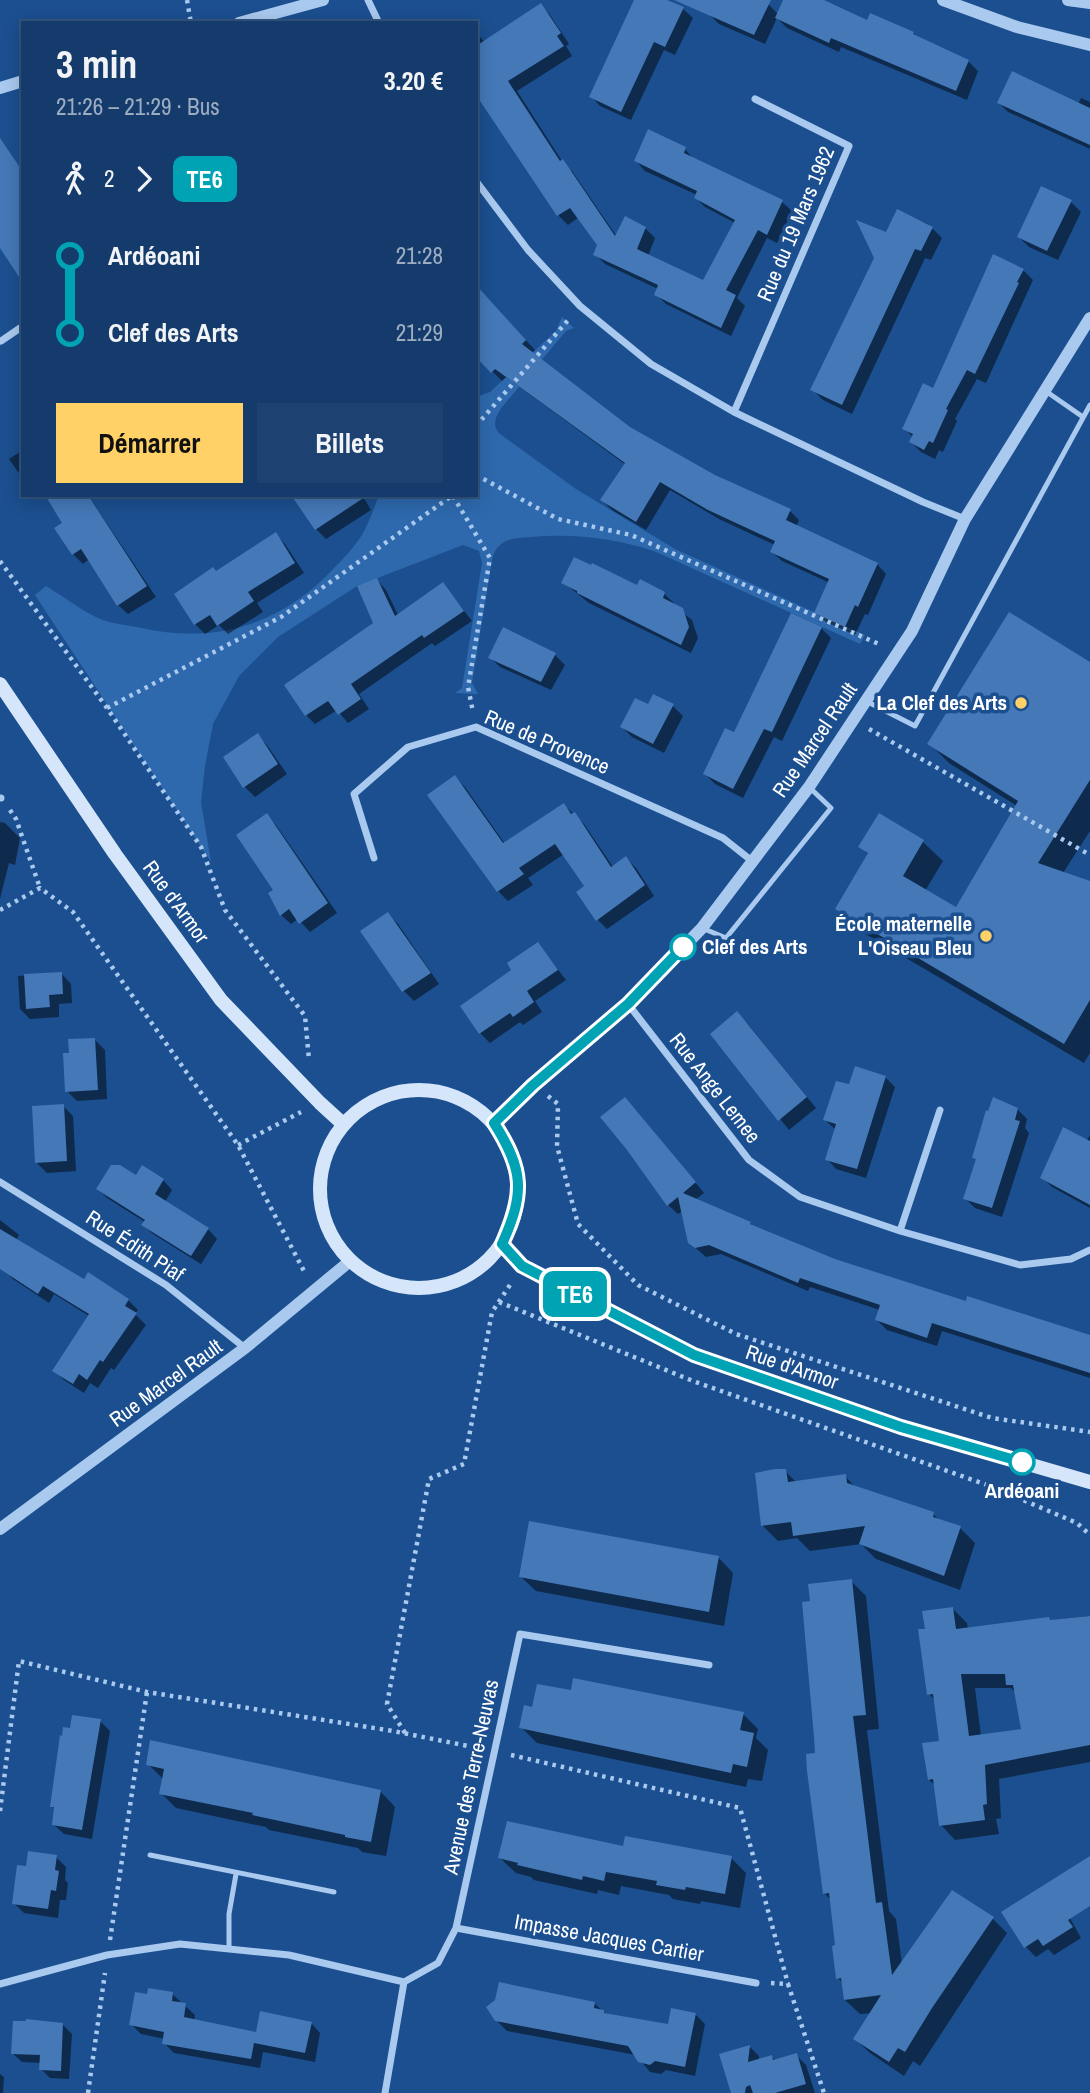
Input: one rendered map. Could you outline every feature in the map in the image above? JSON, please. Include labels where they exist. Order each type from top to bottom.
[{"type":"main road","name":"Rue d'Armor","points":[[0,684],[115,853],[221,1000],[343,1124]]},
{"type":"main road","points":[[401,1091],[435,1091],[467,1101],[494,1123],[511,1150],[519,1182],[515,1215],[502,1244],[483,1266],[458,1281],[430,1288],[401,1287],[373,1278],[350,1262],[331,1237],[321,1209],[319,1179],[327,1150],[343,1124],[369,1102],[401,1091]]},
{"type":"main road","name":"Rue d'Armor","points":[[502,1244],[522,1266],[694,1355],[901,1427],[1090,1482]]},
{"type":"street","points":[[246,21],[323,0]]},
{"type":"street","points":[[368,0],[378,21]]},
{"type":"street","points":[[943,0],[1017,27],[1090,45]]},
{"type":"street","points":[[1068,0],[1090,2]]},
{"type":"street","points":[[0,88],[21,82]]},
{"type":"street","name":"Rue du 19 Mars 1962","points":[[734,412],[849,146],[755,99]]},
{"type":"street","points":[[478,184],[528,250],[580,306],[651,364],[734,412],[923,502],[965,519]]},
{"type":"street","name":"Rue Marcel Rault","points":[[494,1123],[533,1085],[628,1004],[702,928],[809,788],[912,631],[965,519],[1090,318]]},
{"type":"street","points":[[1,341],[21,327]]},
{"type":"street","name":"Rue de Provence","points":[[374,858],[354,794],[408,747],[475,727],[723,838],[752,861]]},
{"type":"street","name":"Rue Ange Lemee","points":[[628,1004],[749,1160],[800,1197],[900,1231],[1020,1265],[1071,1259],[1090,1250]]},
{"type":"street","points":[[900,1231],[940,1110]]},
{"type":"street","name":"Rue Édith Piaf","points":[[0,1182],[166,1285],[245,1348]]},
{"type":"street","name":"Rue Marcel Rault","points":[[0,1529],[245,1348],[350,1262]]},
{"type":"street","name":"Avenue des Terre-Neuvas","points":[[404,1983],[438,1963],[456,1928],[520,1634],[709,1665]]},
{"type":"street","name":"Impasse Jacques Cartier","points":[[456,1928],[756,1983]]},
{"type":"street","points":[[0,1984],[107,1955],[180,1944],[289,1955],[404,1983],[385,2093]]},
{"type":"lane","points":[[1044,390],[1083,417]]},
{"type":"lane","points":[[866,701],[915,726],[1090,405]]},
{"type":"lane","points":[[702,928],[726,938],[831,808],[809,788]]},
{"type":"lane","points":[[150,1855],[334,1892]]},
{"type":"lane","points":[[229,1948],[229,1914],[236,1874]]},
{"type":"path","points":[[187,0],[191,21]]},
{"type":"path","points":[[478,424],[580,306]]},
{"type":"path","points":[[478,476],[558,519],[631,535],[898,652]]},
{"type":"path","points":[[107,708],[281,617],[450,497]]},
{"type":"path","points":[[454,497],[490,558],[468,687],[475,727]]},
{"type":"path","points":[[0,561],[107,708],[201,847],[225,910],[305,1016],[309,1063]]},
{"type":"path","points":[[853,720],[1090,855]]},
{"type":"path","points":[[0,798],[16,819],[40,888],[73,912],[238,1145],[314,1290]]},
{"type":"path","points":[[0,910],[40,888]]},
{"type":"path","points":[[533,1085],[558,1104],[557,1146],[578,1224],[638,1285],[736,1334],[979,1414],[1090,1432]]},
{"type":"path","points":[[238,1145],[320,1103]]},
{"type":"path","points":[[405,1734],[387,1704],[429,1479],[464,1464],[492,1312],[522,1266]]},
{"type":"path","points":[[499,1302],[693,1381],[990,1486],[1077,1523],[1090,1535]]},
{"type":"path","points":[[0,1811],[19,1661],[147,1692],[493,1751],[740,1808],[788,1984],[824,2093]]},
{"type":"path","points":[[88,2093],[147,1692]]},
{"type":"path","points":[[756,1983],[788,1984]]},
{"type":"shaded area","points":[[562,317],[574,328],[566,331],[502,407],[496,417],[497,431],[576,489],[675,549],[865,635],[860,644],[654,551],[593,538],[518,538],[502,543],[496,549],[492,560],[472,683],[478,694],[455,693],[462,688],[482,563],[479,551],[463,545],[357,586],[278,637],[239,676],[213,724],[205,766],[201,802],[211,862],[35,595],[46,586],[101,619],[170,633],[223,631],[271,615],[294,603],[349,553],[364,531],[378,497],[478,497],[478,396],[490,392],[556,331]]},
{"type":"building","points":[[634,0],[667,0],[684,7],[665,47],[654,42],[621,112],[589,97]]},
{"type":"building","points":[[674,0],[771,0],[754,35]]},
{"type":"building","points":[[783,0],[824,0],[867,20],[870,13],[969,60],[956,91],[831,38],[829,43],[775,18]]},
{"type":"building","points":[[541,3],[561,33],[557,36],[564,46],[508,81],[560,161],[563,159],[615,236],[625,216],[646,227],[637,249],[703,280],[735,220],[694,198],[697,191],[634,161],[648,129],[686,147],[684,153],[783,200],[767,235],[758,230],[726,290],[736,295],[721,328],[654,295],[658,285],[593,255],[597,245],[570,208],[557,216],[478,98],[478,45]]},
{"type":"building","points":[[1012,71],[1090,108],[1090,145],[997,103]]},
{"type":"building","points":[[0,138],[21,169],[21,280],[0,248]]},
{"type":"building","points":[[1041,186],[1072,200],[1047,251],[1017,237]]},
{"type":"building","points":[[897,209],[933,227],[921,251],[915,249],[842,405],[810,390],[874,258],[856,220],[886,232]]},
{"type":"building","points":[[993,254],[1024,269],[975,374],[967,370],[946,409],[948,410],[933,443],[929,441],[924,450],[909,442],[913,434],[902,429],[923,383],[933,388]]},
{"type":"building","points":[[478,287],[526,340],[522,344],[630,427],[715,475],[791,509],[786,520],[878,563],[858,607],[855,605],[845,627],[814,613],[829,579],[770,552],[775,541],[708,510],[660,482],[636,522],[600,500],[625,463],[495,369],[491,373],[478,359]]},
{"type":"building","points":[[46,497],[89,497],[147,586],[117,606],[81,549],[72,555],[54,528],[62,523]]},
{"type":"building","points":[[292,497],[365,497],[315,530]]},
{"type":"building","points":[[276,532],[295,563],[248,592],[254,601],[217,626],[210,615],[194,625],[174,594],[213,567],[216,571]]},
{"type":"building","points":[[574,557],[637,585],[640,579],[665,592],[663,598],[683,608],[689,627],[681,645],[561,583]]},
{"type":"building","points":[[377,578],[395,616],[443,582],[464,611],[424,638],[422,635],[351,684],[361,699],[338,715],[328,701],[305,716],[284,685],[373,623],[357,586]]},
{"type":"building","points":[[1009,612],[1090,662],[1090,780],[1038,863],[1090,881],[1090,1000],[1064,1044],[835,909],[868,853],[858,847],[879,813],[924,840],[903,876],[956,907],[1018,801],[927,744]]},
{"type":"building","points":[[791,613],[822,627],[772,732],[764,729],[733,789],[703,774],[725,728],[734,732]]},
{"type":"building","points":[[503,627],[556,653],[541,682],[488,658]]},
{"type":"building","points":[[653,694],[674,704],[653,744],[620,727],[635,698],[648,704]]},
{"type":"building","points":[[258,733],[278,764],[243,788],[223,757]]},
{"type":"building","points":[[455,775],[503,843],[564,803],[571,814],[575,812],[611,867],[626,856],[645,885],[596,921],[576,892],[584,886],[555,844],[519,868],[524,874],[497,892],[427,795]]},
{"type":"building","points":[[267,813],[328,903],[299,924],[289,909],[280,916],[268,893],[273,890],[236,835]]},
{"type":"building","points":[[388,912],[431,973],[402,992],[360,931]]},
{"type":"building","points":[[538,942],[558,970],[527,991],[534,1002],[513,1017],[510,1013],[479,1034],[460,1006],[511,970],[507,963]]},
{"type":"building","points":[[62,972],[63,994],[49,995],[50,1007],[26,1009],[24,974]]},
{"type":"building","points":[[737,1011],[807,1097],[778,1121],[710,1034]]},
{"type":"building","points":[[95,1038],[98,1090],[65,1092],[63,1053],[69,1053],[68,1039]]},
{"type":"building","points":[[855,1066],[886,1076],[857,1169],[825,1160],[836,1124],[823,1120],[836,1081],[849,1084]]},
{"type":"building","points":[[625,1097],[696,1182],[683,1193],[835,1259],[966,1301],[967,1296],[1090,1335],[1090,1373],[932,1323],[927,1338],[875,1320],[880,1305],[800,1278],[798,1283],[709,1245],[695,1248],[688,1243],[678,1197],[667,1206],[600,1117]]},
{"type":"building","points":[[993,1097],[1018,1108],[1015,1120],[1020,1121],[992,1208],[963,1199],[976,1159],[972,1158],[986,1110],[988,1111]]},
{"type":"building","points":[[64,1104],[67,1161],[35,1163],[32,1106]]},
{"type":"building","points":[[1063,1127],[1090,1141],[1090,1205],[1040,1178]]},
{"type":"building","points":[[111,1165],[120,1165],[136,1175],[142,1165],[164,1179],[155,1194],[209,1228],[191,1256],[141,1225],[145,1220],[96,1189]]},
{"type":"building","points":[[0,1229],[84,1279],[88,1272],[129,1299],[125,1306],[137,1313],[87,1380],[79,1374],[73,1384],[52,1371],[89,1314],[43,1286],[38,1294],[0,1269]]},
{"type":"building","points":[[786,1469],[788,1482],[846,1474],[847,1483],[934,1512],[933,1517],[961,1526],[944,1576],[859,1544],[865,1526],[793,1536],[791,1522],[761,1526],[755,1473]]},
{"type":"building","points":[[529,1521],[719,1556],[709,1612],[519,1577]]},
{"type":"building","points":[[852,1579],[866,1715],[853,1716],[876,1903],[882,1902],[892,1975],[952,1890],[994,1917],[905,2052],[898,2048],[889,2062],[853,2039],[881,1995],[844,2000],[841,1978],[836,1979],[829,1893],[823,1894],[807,1771],[806,1754],[815,1753],[802,1602],[810,1601],[808,1584]]},
{"type":"building","points":[[953,1607],[956,1629],[1049,1617],[1050,1620],[1090,1616],[1090,1745],[985,1765],[985,1820],[939,1826],[933,1779],[928,1780],[922,1743],[939,1741],[933,1694],[927,1695],[918,1629],[925,1629],[922,1611]],"holes":[[[961,1674],[1005,1674],[1006,1685],[1013,1685],[1021,1729],[969,1736]]]},
{"type":"building","points":[[573,1678],[744,1712],[740,1730],[754,1733],[747,1767],[733,1764],[731,1773],[519,1728],[524,1705],[532,1707],[537,1684],[571,1690]]},
{"type":"building","points":[[72,1715],[101,1719],[82,1830],[52,1825],[54,1807],[50,1807],[60,1735],[62,1736],[63,1727],[70,1728]]},
{"type":"building","points":[[150,1740],[381,1790],[371,1842],[252,1815],[253,1813],[159,1794],[164,1769],[146,1765]]},
{"type":"building","points":[[507,1821],[623,1846],[625,1836],[732,1856],[725,1894],[656,1885],[657,1881],[606,1872],[604,1881],[583,1876],[582,1880],[517,1865],[518,1863],[498,1858]]},
{"type":"building","points":[[28,1851],[57,1855],[55,1870],[59,1871],[56,1891],[51,1890],[48,1909],[12,1904],[17,1865],[26,1866]]},
{"type":"building","points":[[1090,1856],[1090,1906],[1068,1920],[1073,1927],[1043,1946],[1038,1939],[1024,1948],[1001,1912]]},
{"type":"building","points":[[499,1982],[595,2002],[594,2008],[604,2010],[604,2013],[668,2024],[671,2008],[696,2013],[685,2067],[655,2061],[650,2065],[638,2062],[628,2046],[495,2021],[486,2007],[495,2000]]},
{"type":"building","points":[[148,1988],[173,1992],[172,2001],[186,2003],[184,2017],[256,2032],[260,2011],[312,2022],[305,2053],[254,2043],[251,2059],[162,2044],[164,2032],[129,2025],[135,1992],[147,1994]]},
{"type":"building","points":[[26,2019],[63,2023],[61,2071],[39,2070],[40,2055],[11,2054],[13,2021]]},
{"type":"building","points":[[750,2045],[748,2062],[772,2055],[773,2060],[797,2053],[806,2084],[775,2093],[753,2093],[750,2085],[746,2087],[745,2093],[731,2093],[719,2054]]},
{"type":"bus line","name":"TE6","points":[[683,947],[628,1004],[533,1085],[494,1123],[511,1150],[519,1182],[515,1215],[502,1244],[522,1266],[694,1355],[901,1427],[1022,1462]]},
{"type":"place","name":"La Clef des Arts","points":[[1021,703]]},
{"type":"place","name":"École maternelle L'Oiseau Bleu","points":[[986,936]]},
{"type":"place","name":"Clef des Arts","points":[[683,947]]},
{"type":"place","name":"Ardéoani","points":[[1022,1462]]}]
